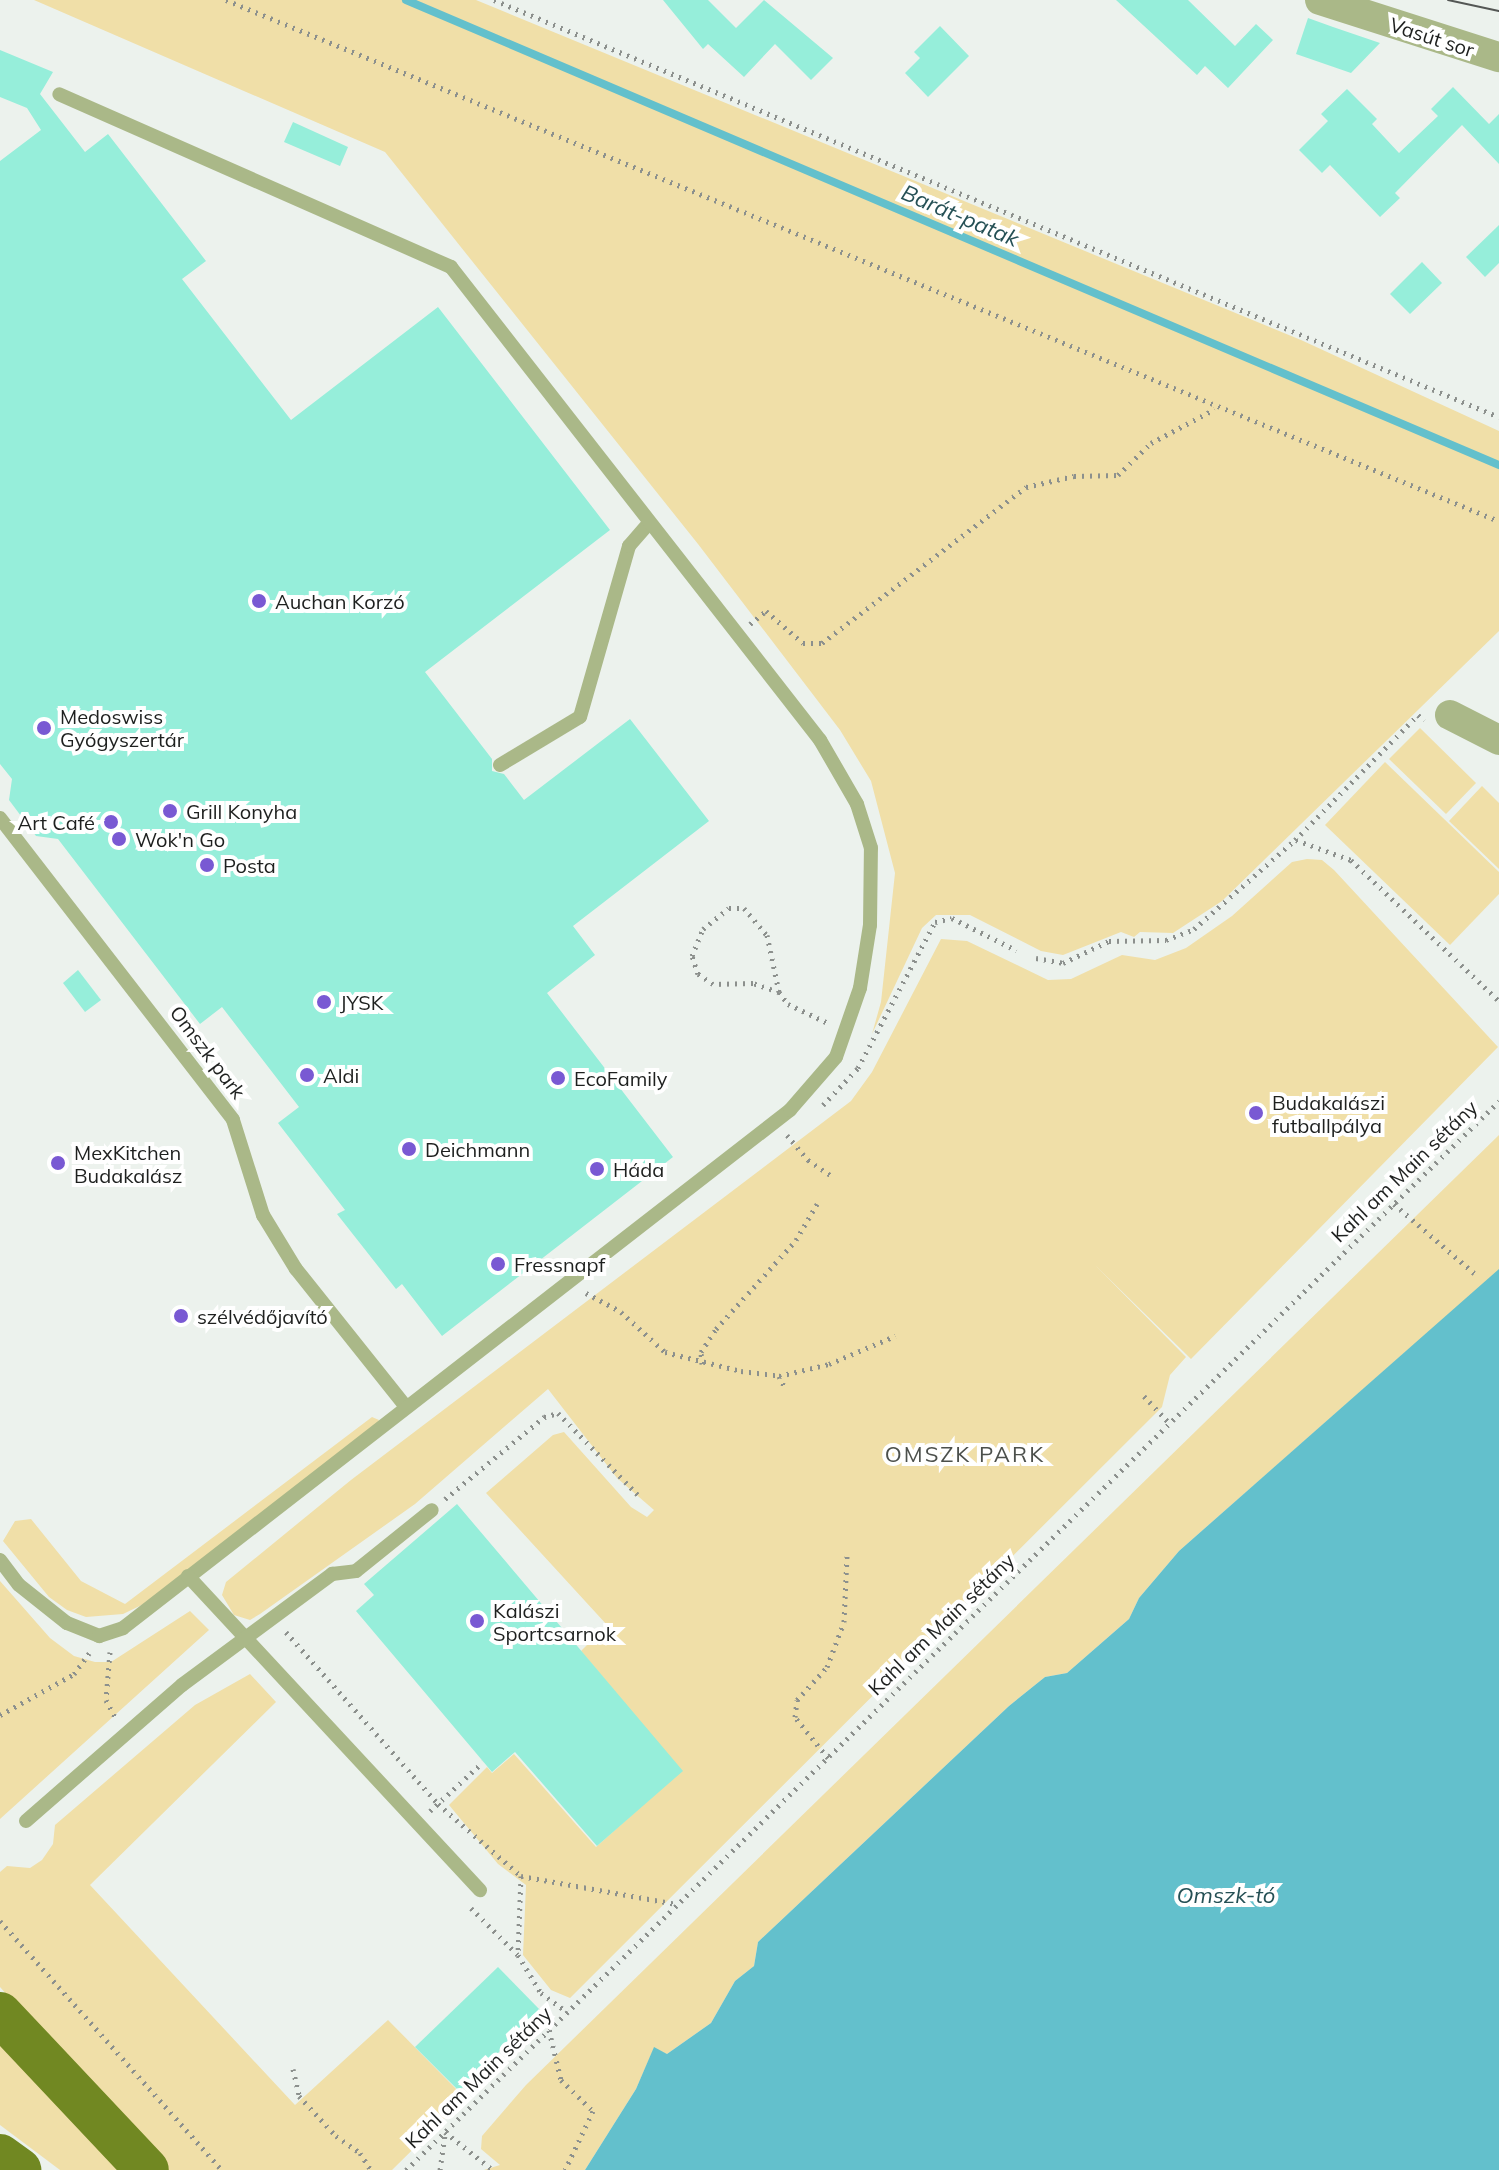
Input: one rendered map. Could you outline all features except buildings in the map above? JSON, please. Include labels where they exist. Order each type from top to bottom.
[{"type":"main road","points":[[0,2014],[147,2170]]},
{"type":"main road","points":[[0,2156],[19,2170]]},
{"type":"street","name":"Vasút sor","points":[[1320,0],[1499,57]]},
{"type":"street","points":[[1444,719],[1499,740]]},
{"type":"lane","points":[[0,1560],[19,1585],[67,1623],[106,1634],[188,1576],[775,1121],[836,1057],[847,1032],[870,925],[871,848],[857,804],[820,740],[451,267],[59,94]]},
{"type":"lane","points":[[500,765],[580,717],[629,546],[649,523]]},
{"type":"lane","name":"Omszk park","points":[[0,818],[233,1120],[263,1215],[296,1269],[406,1407]]},
{"type":"lane","points":[[26,1821],[127,1733],[244,1638],[332,1574],[356,1571],[432,1510]]},
{"type":"lane","points":[[188,1576],[480,1890]]},
{"type":"path","points":[[226,0],[1216,409],[1499,521]]},
{"type":"path","points":[[494,0],[1499,417]]},
{"type":"path","points":[[736,635],[766,611],[803,643],[822,643],[1026,487],[1074,476],[1118,475],[1151,443],[1216,409]]},
{"type":"path","points":[[1036,958],[1063,963],[1109,941],[1147,942],[1183,935],[1224,906],[1295,840],[1418,715],[1428,723],[1444,719]]},
{"type":"path","points":[[1295,840],[1313,842],[1351,860],[1499,1001]]},
{"type":"path","points":[[779,992],[753,983],[713,984],[698,974],[692,956],[703,929],[729,908],[744,908],[767,935],[779,992],[788,1004],[847,1032]]},
{"type":"path","points":[[836,1057],[858,1068],[935,922],[952,918],[1016,950]]},
{"type":"path","name":"Kahl am Main sétány","points":[[406,2170],[1499,1101]]},
{"type":"path","points":[[775,1121],[808,1160],[833,1177]]},
{"type":"path","points":[[702,1364],[701,1352],[716,1329],[796,1240],[817,1204]]},
{"type":"path","points":[[1394,1204],[1474,1273]]},
{"type":"path","points":[[571,1278],[665,1352],[702,1364],[779,1376],[829,1364],[895,1336]]},
{"type":"path","points":[[779,1376],[784,1386]]},
{"type":"path","points":[[1144,1396],[1169,1423]]},
{"type":"path","points":[[432,1510],[544,1417],[558,1413],[638,1495]]},
{"type":"path","points":[[828,1758],[795,1717],[797,1700],[827,1667],[844,1622],[847,1556]]},
{"type":"path","points":[[272,1617],[438,1804],[521,1876],[677,1904]]},
{"type":"path","points":[[0,1715],[74,1674],[106,1634]]},
{"type":"path","points":[[106,1634],[106,1700],[127,1733]]},
{"type":"path","points":[[418,1823],[483,1762]]},
{"type":"path","points":[[518,1955],[521,1876]]},
{"type":"path","points":[[466,1903],[518,1955],[541,1993],[567,2012]]},
{"type":"path","points":[[0,1921],[222,2170]]},
{"type":"path","points":[[549,2030],[561,2080],[593,2111],[565,2170]]},
{"type":"path","points":[[293,2069],[299,2096],[336,2136],[360,2153],[371,2170]]},
{"type":"path","points":[[440,2170],[445,2132]]},
{"type":"path","points":[[445,2132],[493,2170]]},
{"type":"shaded area","points":[[34,0],[476,0],[1301,340],[1499,431],[1499,631],[1222,901],[1173,933],[1140,932],[1134,937],[1121,932],[1063,955],[1041,951],[970,915],[936,915],[922,928],[872,1034],[881,1002],[895,873],[871,781],[840,730],[698,544],[385,152]]},
{"type":"shaded area","points":[[1420,728],[1476,783],[1446,814],[1389,759]]},
{"type":"shaded area","points":[[1385,762],[1499,872],[1499,894],[1450,945],[1325,825]]},
{"type":"shaded area","points":[[1482,786],[1499,803],[1499,869],[1449,821]]},
{"type":"shaded area","points":[[1322,860],[1334,870],[1498,1047],[1191,1359],[1095,1265],[1186,1357],[1170,1375],[1162,1407],[570,1998],[551,1990],[523,1955],[526,1885],[498,1864],[449,1805],[487,1767],[492,1773],[514,1754],[596,1847],[681,1771],[581,1651],[607,1625],[486,1493],[553,1435],[564,1432],[631,1507],[647,1517],[654,1510],[617,1478],[548,1389],[415,1504],[250,1620],[234,1615],[222,1595],[226,1582],[351,1480],[851,1101],[872,1072],[941,939],[967,941],[1048,980],[1071,979],[1122,955],[1155,960],[1186,948],[1232,916],[1292,862]]},
{"type":"shaded area","points":[[1499,1135],[1499,1370],[1411,1347],[1179,1551],[1139,1598],[1129,1619],[1067,1673],[1045,1677],[1009,1706],[758,1942],[754,1966],[735,1981],[711,2023],[667,2054],[654,2048],[636,2089],[585,2170],[484,2170],[500,2165],[481,2149],[482,2136],[526,2085]]},
{"type":"shaded area","points":[[372,1417],[379,1420],[376,1425],[150,1601],[123,1614],[86,1617],[67,1610],[49,1597],[3,1541],[15,1521],[31,1519],[81,1581],[125,1604]]},
{"type":"shaded area","points":[[0,1581],[50,1638],[74,1656],[95,1662],[111,1662],[190,1611],[209,1630],[0,1819]]},
{"type":"shaded area","points":[[250,1674],[276,1702],[90,1885],[295,2105],[388,2020],[465,2098],[392,2170],[164,2170],[0,1987],[0,1872],[7,1866],[30,1868],[42,1860],[53,1844],[55,1825],[195,1705]]},
{"type":"shaded area","points":[[0,2040],[118,2170],[60,2170],[0,2125]]},
{"type":"water","name":"Omszk-tó","points":[[1499,1269],[1499,2170],[585,2170],[636,2089],[654,2047],[667,2054],[711,2023],[735,1981],[754,1966],[758,1942],[1009,1706],[1045,1677],[1067,1673],[1129,1619],[1139,1598],[1179,1551]]},
{"type":"waterway","name":"Barát-patak","points":[[406,0],[1499,465]]},
{"type":"tram line","points":[[1448,0],[1499,11]]},
{"type":"place","name":"Auchan Korzó","points":[[259,601]]},
{"type":"place","name":"Medoswiss Gyógyszertár","points":[[44,728]]},
{"type":"place","name":"Grill Konyha","points":[[170,811]]},
{"type":"place","name":"Art Café","points":[[111,822]]},
{"type":"place","name":"Wok'n Go","points":[[119,839]]},
{"type":"place","name":"Posta","points":[[207,865]]},
{"type":"place","name":"JYSK","points":[[324,1002]]},
{"type":"place","name":"Aldi","points":[[307,1075]]},
{"type":"place","name":"EcoFamily","points":[[558,1078]]},
{"type":"place","name":"Budakalászi futballpálya","points":[[1256,1113]]},
{"type":"place","name":"Deichmann","points":[[409,1149]]},
{"type":"place","name":"MexKitchen Budakalász","points":[[58,1163]]},
{"type":"place","name":"Háda","points":[[597,1169]]},
{"type":"place","name":"Fressnapf","points":[[498,1264]]},
{"type":"place","name":"szélvédőjavító","points":[[181,1316]]},
{"type":"place","name":"Kalászi Sportcsarnok","points":[[477,1621]]},
{"type":"district","name":"OMSZK PARK","points":[[965,1455]]}]
